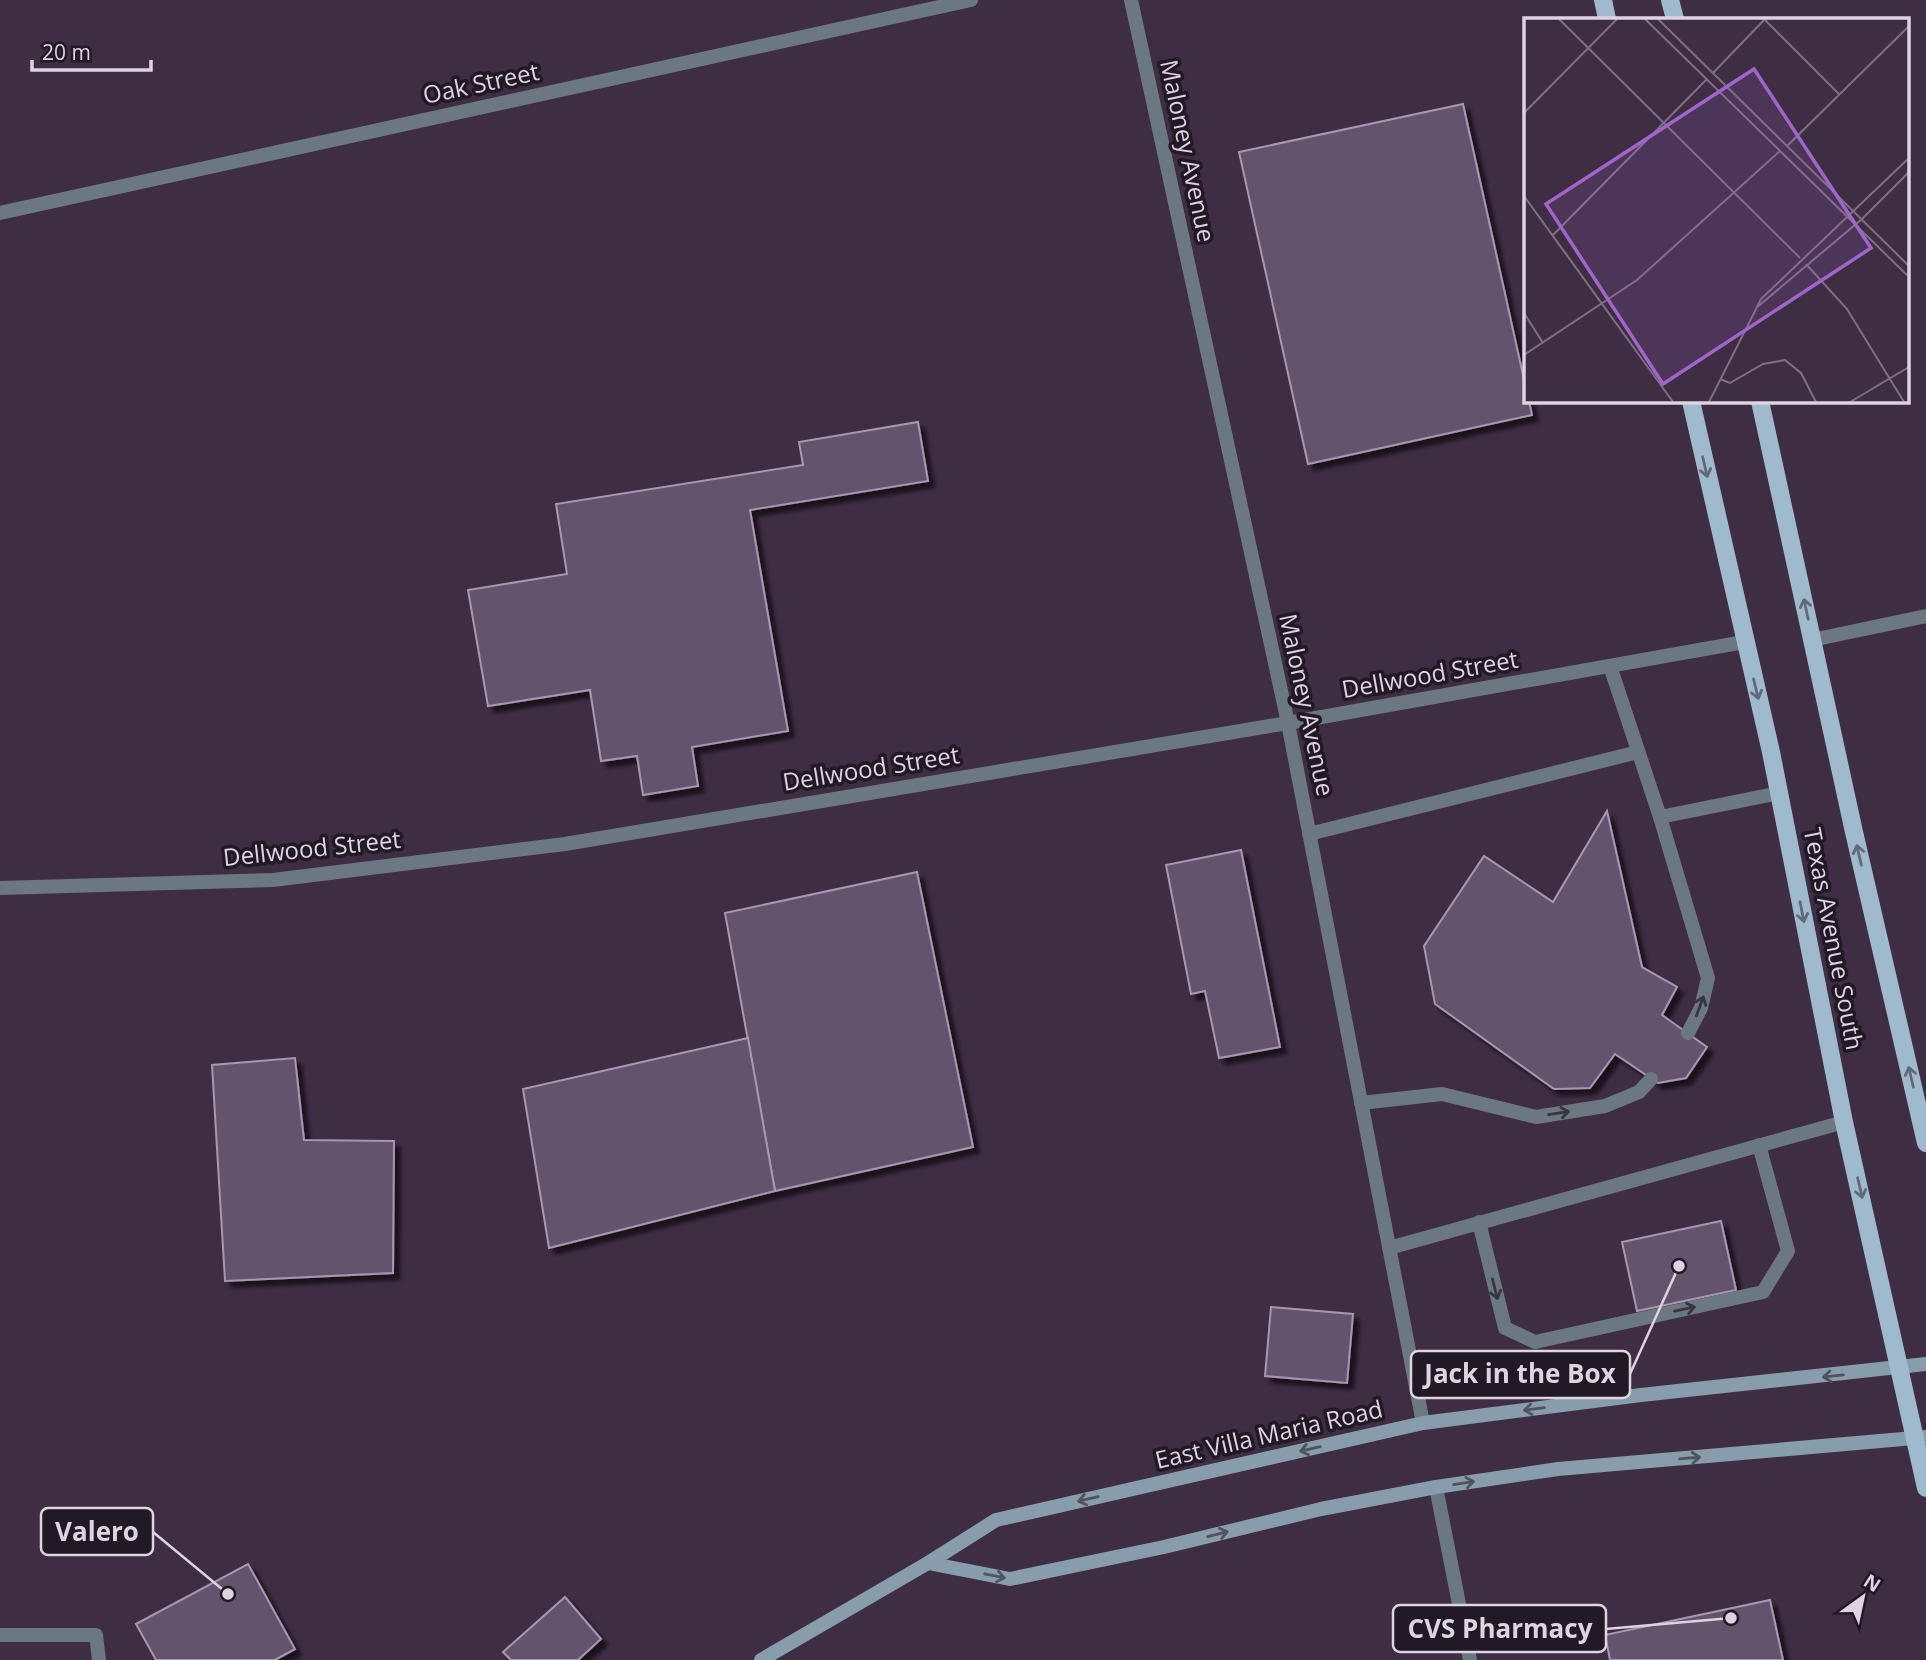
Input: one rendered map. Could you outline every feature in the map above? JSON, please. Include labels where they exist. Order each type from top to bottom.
[{"type":"main road","points":[[1603,0],[1607,18]]},
{"type":"main road","points":[[1670,0],[1675,18]]},
{"type":"main road","name":"Texas Avenue South","points":[[1691,402],[1779,793],[1844,1122],[1901,1368],[1920,1438],[1926,1488]]},
{"type":"main road","name":"Texas Avenue South","points":[[1760,402],[1926,1143]]},
{"type":"main road","name":"East Villa Maria Road","points":[[761,1660],[928,1563],[996,1520],[1423,1423],[1641,1395],[1926,1364]]},
{"type":"main road","points":[[928,1563],[1010,1579],[1164,1547],[1321,1509],[1558,1469],[1920,1438]]},
{"type":"street","name":"Oak Street","points":[[0,212],[971,0]]},
{"type":"street","name":"Maloney Avenue","points":[[1130,0],[1288,723],[1423,1423]]},
{"type":"street","points":[[1812,640],[1926,616]]},
{"type":"street","name":"Dellwood Street","points":[[0,888],[273,880],[565,844],[1288,723],[1744,642]]},
{"type":"street","points":[[1610,666],[1660,817],[1708,978],[1701,1008],[1688,1033]]},
{"type":"street","points":[[1309,834],[1638,752]]},
{"type":"street","points":[[1660,817],[1779,793]]},
{"type":"street","points":[[1361,1103],[1442,1094],[1536,1117],[1605,1106],[1639,1092],[1651,1079]]},
{"type":"street","points":[[1389,1248],[1844,1122]]},
{"type":"street","points":[[1479,1222],[1505,1328],[1535,1342],[1763,1292],[1788,1251],[1759,1145]]},
{"type":"street","points":[[1436,1488],[1470,1660]]},
{"type":"street","points":[[0,1635],[96,1634],[99,1660]]},
{"type":"building","points":[[1463,104],[1524,379],[1524,402],[1529,402],[1532,415],[1308,464],[1239,152]]},
{"type":"building","points":[[918,422],[928,481],[750,510],[788,731],[692,747],[698,786],[643,795],[637,756],[601,761],[590,690],[488,706],[468,590],[567,574],[556,504],[803,465],[799,442]]},
{"type":"building","points":[[1607,811],[1642,967],[1677,987],[1662,1015],[1707,1047],[1686,1078],[1658,1083],[1615,1054],[1590,1088],[1554,1089],[1435,1004],[1424,946],[1484,856],[1553,902]]},
{"type":"building","points":[[1241,850],[1280,1047],[1219,1058],[1205,991],[1191,994],[1166,865]]},
{"type":"building","points":[[917,872],[973,1147],[775,1191],[725,913]]},
{"type":"building","points":[[748,1038],[775,1191],[549,1248],[523,1089]]},
{"type":"building","points":[[295,1058],[304,1140],[394,1141],[393,1273],[225,1281],[212,1065]]},
{"type":"building","points":[[1721,1221],[1736,1290],[1637,1311],[1622,1242]]},
{"type":"building","points":[[1271,1307],[1353,1314],[1347,1383],[1265,1376]]},
{"type":"building","points":[[248,1564],[295,1649],[275,1660],[156,1660],[136,1624]]},
{"type":"building","points":[[565,1597],[601,1639],[578,1660],[511,1660],[503,1652]]},
{"type":"building","points":[[1770,1600],[1783,1660],[1610,1660],[1605,1635]]},
{"type":"place","name":"Jack in the Box","points":[[1679,1266]]},
{"type":"place","name":"Valero","points":[[228,1594]]},
{"type":"place","name":"CVS Pharmacy","points":[[1731,1618]]}]
